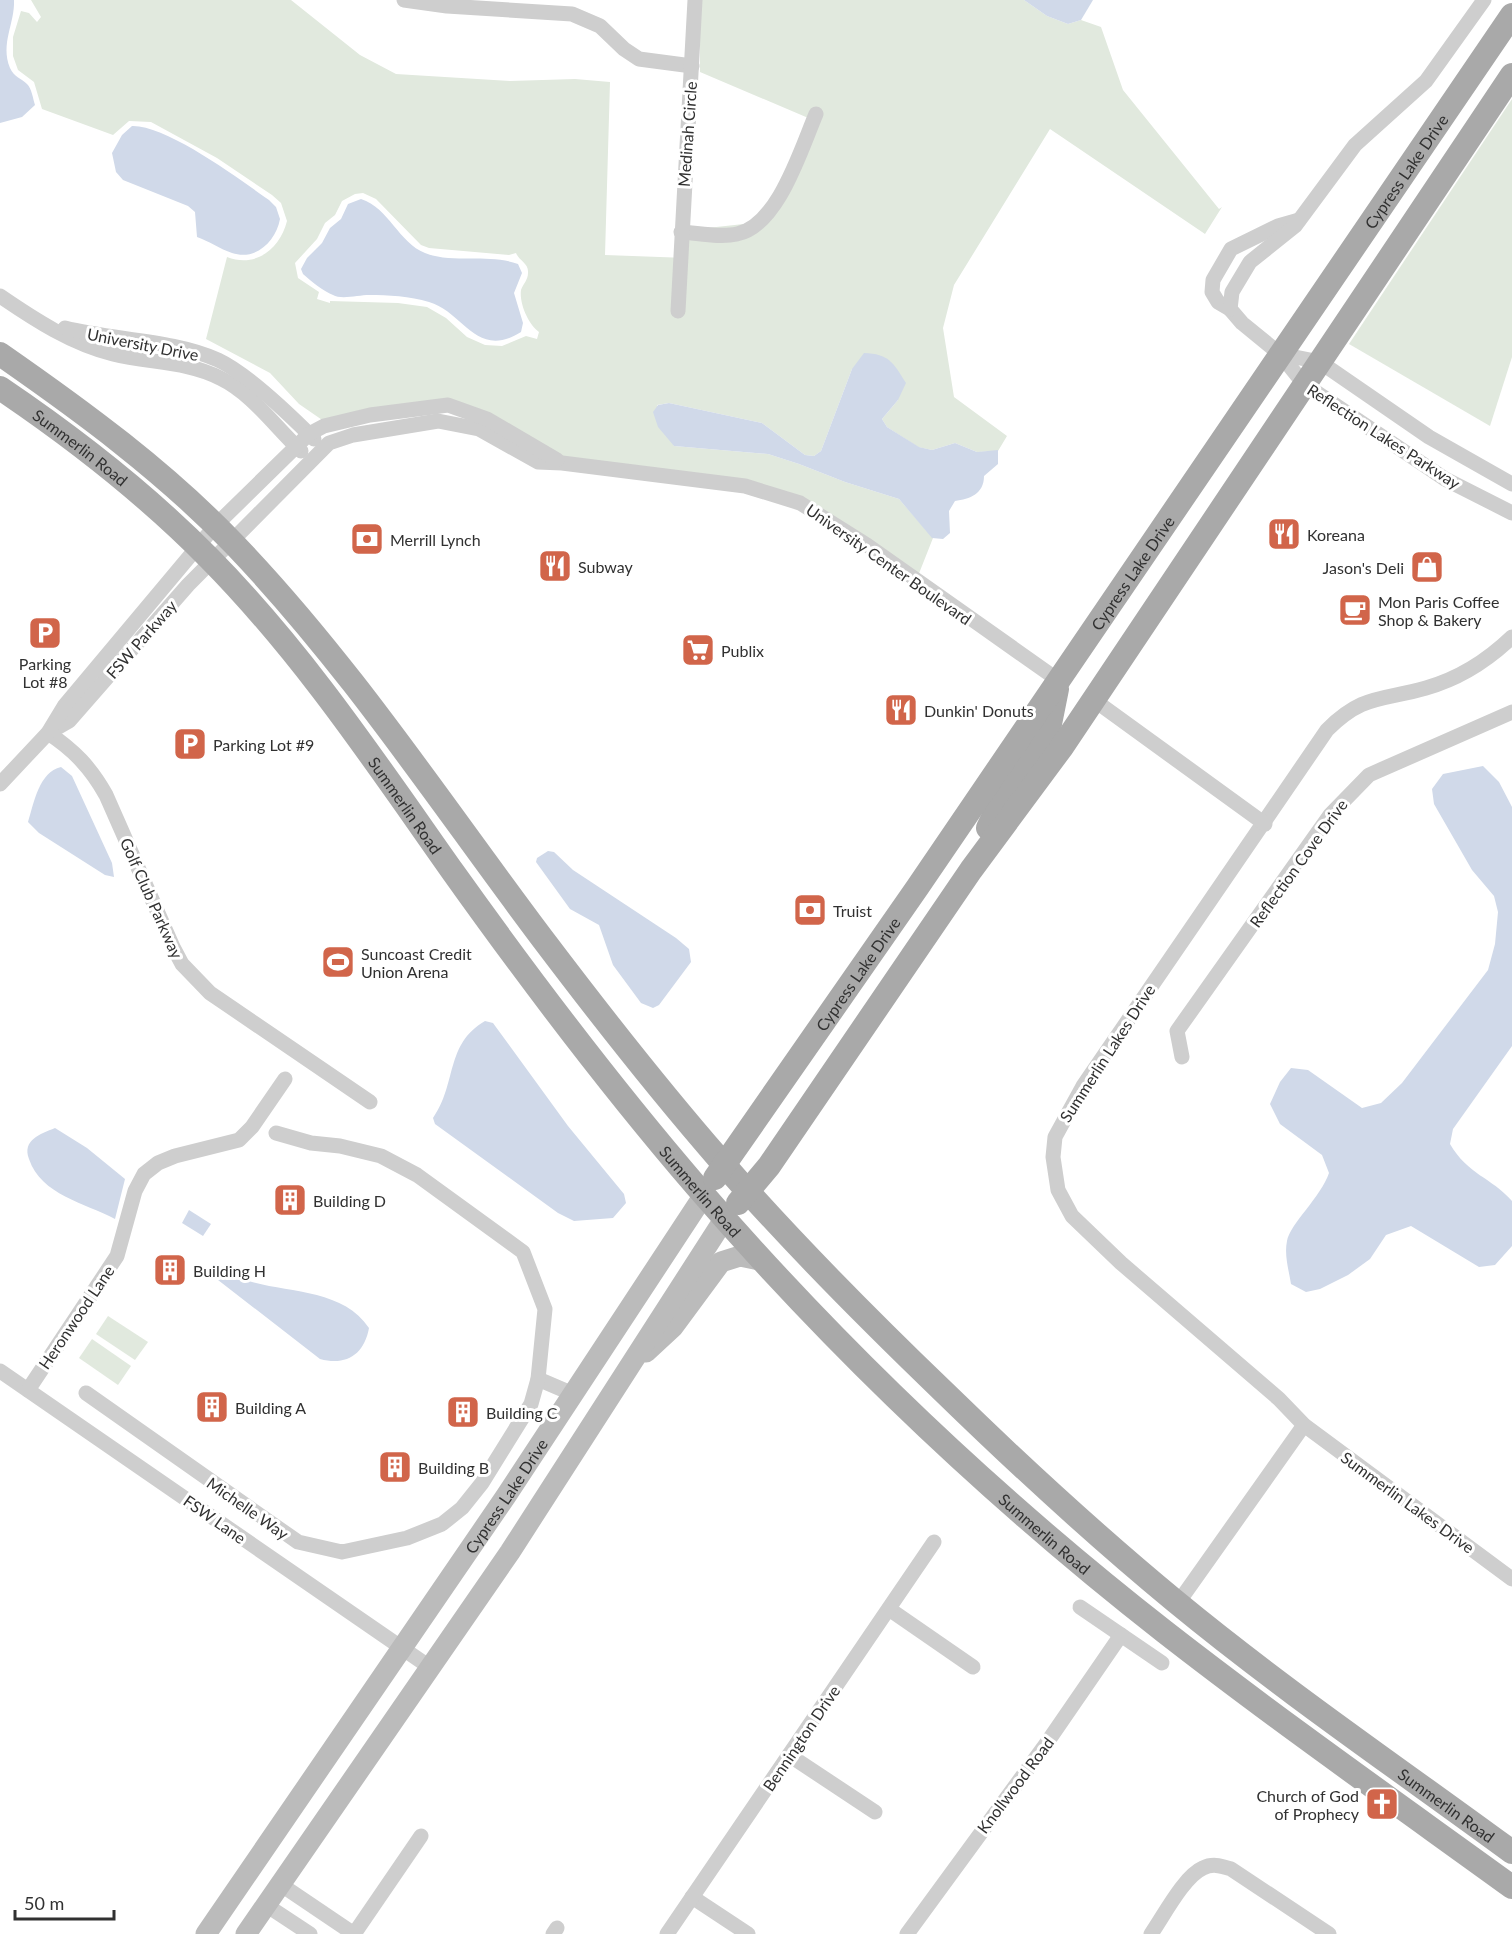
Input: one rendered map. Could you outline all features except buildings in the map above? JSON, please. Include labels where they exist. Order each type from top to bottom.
[{"type":"main road","name":"Cypress Lake Drive","points":[[206,1934],[403,1648],[724,1165],[1512,15]]},
{"type":"main road","name":"Cypress Lake Drive","points":[[246,1934],[510,1552],[725,1218],[769,1166],[985,851],[1094,700],[1512,75]]},
{"type":"main road","name":"Summerlin Road","points":[[0,354],[112,436],[223,534],[301,618],[348,675],[544,940],[724,1165],[854,1305],[1039,1484],[1178,1604],[1512,1852]]},
{"type":"main road","name":"Summerlin Road","points":[[0,388],[98,459],[205,554],[286,642],[364,744],[516,960],[624,1100],[725,1218],[904,1404],[986,1481],[1162,1630],[1261,1705],[1512,1887]]},
{"type":"main road","points":[[985,851],[989,826],[999,805],[1050,724],[1054,714],[1058,680]]},
{"type":"main road","points":[[364,744],[391,760],[448,832],[485,860]]},
{"type":"main road","points":[[622,1375],[673,1328],[721,1262],[740,1256],[764,1260]]},
{"type":"street","points":[[404,0],[447,6],[572,14],[600,26],[624,49],[639,58],[692,66]]},
{"type":"street","name":"Medinah Circle","points":[[678,311],[695,0]]},
{"type":"street","points":[[1230,309],[1232,292],[1250,262],[1299,220],[1354,145],[1426,81],[1484,0]]},
{"type":"street","points":[[681,232],[735,235],[751,229],[766,217],[783,189],[816,114]]},
{"type":"street","points":[[1280,354],[1242,323],[1230,309],[1223,308],[1212,292],[1217,272],[1231,249],[1278,226],[1299,220]]},
{"type":"street","name":"University Drive","points":[[0,296],[40,322],[89,348],[206,372],[234,386],[311,460]]},
{"type":"street","name":"University Drive","points":[[40,322],[95,336],[194,351],[234,369],[323,448]]},
{"type":"street","points":[[164,363],[167,347]]},
{"type":"street","name":"Reflection Lakes Parkway","points":[[1280,354],[1320,362],[1429,437],[1512,484]]},
{"type":"street","name":"Reflection Lakes Parkway","points":[[1280,354],[1304,384],[1445,478],[1512,513]]},
{"type":"street","name":"University Center Boulevard","points":[[223,534],[296,446],[309,434],[338,421],[448,405],[487,419],[562,463]]},
{"type":"street","name":"University Center Boulevard","points":[[223,534],[323,448],[353,435],[438,421],[479,429],[538,462],[745,486],[800,503],[867,545],[1058,680]]},
{"type":"street","name":"FSW Parkway","points":[[0,784],[48,733],[65,705],[223,534]]},
{"type":"street","name":"Summerlin Lakes Drive","points":[[1512,637],[1480,663],[1446,681],[1372,700],[1340,717],[1313,749],[1265,824],[1214,893],[1083,1086],[1055,1137],[1053,1157],[1056,1184],[1072,1216],[1121,1263],[1279,1400],[1304,1425],[1512,1579]]},
{"type":"street","points":[[1094,700],[1265,824]]},
{"type":"street","name":"Reflection Cove Drive","points":[[1182,1057],[1177,1030],[1330,815],[1347,795],[1369,775],[1512,711]]},
{"type":"street","name":"Golf Club Parkway","points":[[48,733],[82,758],[95,775],[106,795],[172,947],[195,980],[210,993],[370,1102]]},
{"type":"street","name":"Heronwood Lane","points":[[28,1390],[117,1256],[135,1191],[144,1174],[158,1163],[175,1156],[239,1140],[252,1127],[285,1079]]},
{"type":"street","name":"Michelle Way","points":[[86,1393],[135,1425],[197,1472],[298,1542],[342,1552],[407,1538],[442,1524],[469,1499],[505,1450],[531,1404],[538,1378],[545,1308],[523,1252],[417,1175],[381,1156],[340,1146],[310,1143],[276,1133]]},
{"type":"street","name":"FSW Lane","points":[[0,1371],[430,1668]]},
{"type":"street","points":[[538,1378],[573,1394]]},
{"type":"street","points":[[1178,1604],[1304,1425]]},
{"type":"street","name":"Michelle Way","points":[[180,1495],[197,1472]]},
{"type":"street","name":"Bennington Drive","points":[[668,1934],[934,1542]]},
{"type":"street","points":[[1080,1607],[1162,1663]]},
{"type":"street","points":[[889,1608],[973,1667]]},
{"type":"street","name":"Knollwood Road","points":[[907,1934],[1046,1744],[1121,1635]]},
{"type":"street","points":[[789,1755],[875,1812]]},
{"type":"street","points":[[280,1884],[354,1934],[421,1836]]},
{"type":"street","points":[[1151,1934],[1181,1891],[1202,1868],[1216,1865],[1230,1869],[1329,1934]]},
{"type":"street","points":[[692,1898],[748,1934]]},
{"type":"street","points":[[266,1905],[310,1934]]},
{"type":"shaded area","points":[[31,0],[291,0],[360,55],[396,74],[510,81],[575,79],[610,82],[605,255],[687,258],[689,230],[770,221],[820,123],[700,72],[700,0],[1024,0],[1047,16],[1068,24],[1081,20],[1101,27],[1123,90],[1219,209],[1222,207],[1205,234],[1050,129],[954,285],[943,328],[954,397],[1007,436],[998,451],[977,452],[955,443],[932,450],[918,447],[887,427],[882,419],[898,400],[852,369],[821,451],[814,456],[805,455],[762,423],[669,403],[657,405],[674,446],[768,454],[899,499],[933,538],[916,581],[789,492],[557,460],[474,410],[421,406],[328,424],[299,404],[270,373],[206,339],[227,257],[248,260],[257,258],[273,248],[284,231],[287,221],[281,203],[217,158],[151,122],[129,121],[113,135],[42,109],[34,82],[18,70],[13,56],[13,37],[21,11],[29,13],[37,22],[41,17]],"holes":[[[363,193],[376,199],[421,245],[429,248],[509,255],[516,253],[528,270],[521,296],[528,319],[539,332],[537,339],[526,336],[502,346],[485,345],[467,337],[446,318],[427,307],[398,303],[330,301],[330,303],[317,299],[319,292],[298,278],[295,263],[317,239],[325,223],[335,215],[342,201],[355,194]]]},
{"type":"shaded area","points":[[1512,99],[1512,357],[1490,426],[1349,344]]},
{"type":"shaded area","points":[[108,1316],[148,1342],[135,1360],[96,1334]]},
{"type":"shaded area","points":[[92,1339],[131,1366],[118,1385],[79,1358]]},
{"type":"water","points":[[0,0],[14,0],[7,42],[7,59],[14,73],[29,86],[35,105],[22,117],[0,123]]},
{"type":"water","points":[[1024,0],[1093,0],[1081,20],[1068,24],[1047,16]]},
{"type":"water","points":[[132,126],[147,128],[183,143],[269,200],[276,207],[280,219],[269,242],[257,252],[241,255],[232,253],[197,237],[195,212],[188,206],[123,180],[116,172],[112,153],[122,135]]},
{"type":"water","points":[[361,199],[371,203],[387,217],[408,242],[425,253],[447,258],[495,259],[518,264],[522,273],[514,293],[523,323],[521,332],[506,339],[493,341],[471,331],[441,307],[429,302],[391,296],[336,296],[310,280],[301,269],[307,258],[322,243],[330,228],[341,219],[348,204]]},
{"type":"water","points":[[864,353],[879,355],[890,360],[906,383],[898,400],[882,419],[887,427],[919,447],[932,450],[955,443],[977,452],[998,450],[998,464],[984,476],[979,491],[971,497],[955,501],[949,511],[950,533],[943,539],[932,538],[899,499],[799,464],[768,454],[674,446],[658,427],[653,412],[658,405],[669,403],[762,423],[805,455],[814,456],[821,451],[852,369]]},
{"type":"water","points":[[1483,766],[1499,782],[1512,807],[1512,1046],[1453,1129],[1450,1144],[1464,1163],[1496,1186],[1512,1201],[1512,1246],[1495,1265],[1479,1267],[1411,1226],[1386,1235],[1370,1259],[1348,1275],[1320,1289],[1306,1292],[1291,1284],[1286,1246],[1289,1234],[1329,1173],[1322,1155],[1280,1124],[1270,1104],[1280,1082],[1291,1068],[1308,1070],[1362,1108],[1381,1103],[1402,1083],[1488,970],[1495,944],[1498,912],[1494,896],[1472,870],[1434,804],[1432,789],[1443,774]]},
{"type":"water","points":[[61,767],[72,776],[112,863],[114,877],[105,875],[39,833],[28,822],[42,782],[47,775]]},
{"type":"water","points":[[548,851],[554,852],[573,870],[689,949],[691,962],[659,1005],[653,1008],[641,1003],[613,965],[599,925],[570,909],[536,862],[537,858]]},
{"type":"water","points":[[485,1021],[493,1023],[568,1126],[624,1194],[626,1203],[613,1218],[574,1221],[558,1213],[435,1124],[433,1118],[446,1092],[457,1053],[472,1030]]},
{"type":"water","points":[[55,1128],[87,1148],[125,1179],[115,1219],[54,1190],[35,1171],[27,1152],[30,1142]]},
{"type":"water","points":[[189,1210],[211,1224],[203,1236],[182,1223]]},
{"type":"water","points":[[215,1263],[252,1282],[316,1295],[346,1306],[369,1328],[363,1345],[358,1352],[346,1359],[329,1361],[320,1359],[209,1273]]},
{"type":"place","name":"Koreana","points":[[1284,534]]},
{"type":"place","name":"Merrill Lynch","points":[[367,539]]},
{"type":"place","name":"Subway","points":[[555,566]]},
{"type":"place","name":"Jason's Deli","points":[[1427,567]]},
{"type":"place","name":"Mon Paris Coffee Shop & Bakery","points":[[1355,610]]},
{"type":"place","name":"Parking Lot #8","points":[[45,633]]},
{"type":"place","name":"Publix","points":[[698,650]]},
{"type":"place","name":"Dunkin' Donuts","points":[[901,710]]},
{"type":"place","name":"Parking Lot #9","points":[[190,744]]},
{"type":"place","name":"Truist","points":[[810,910]]},
{"type":"place","name":"Suncoast Credit Union Arena","points":[[338,962]]},
{"type":"place","name":"Building D","points":[[290,1200]]},
{"type":"place","name":"Building H","points":[[170,1270]]},
{"type":"place","name":"Building A","points":[[212,1407]]},
{"type":"place","name":"Building C","points":[[463,1412]]},
{"type":"place","name":"Building B","points":[[395,1467]]},
{"type":"place","name":"Church of God of Prophecy","points":[[1382,1804]]}]
